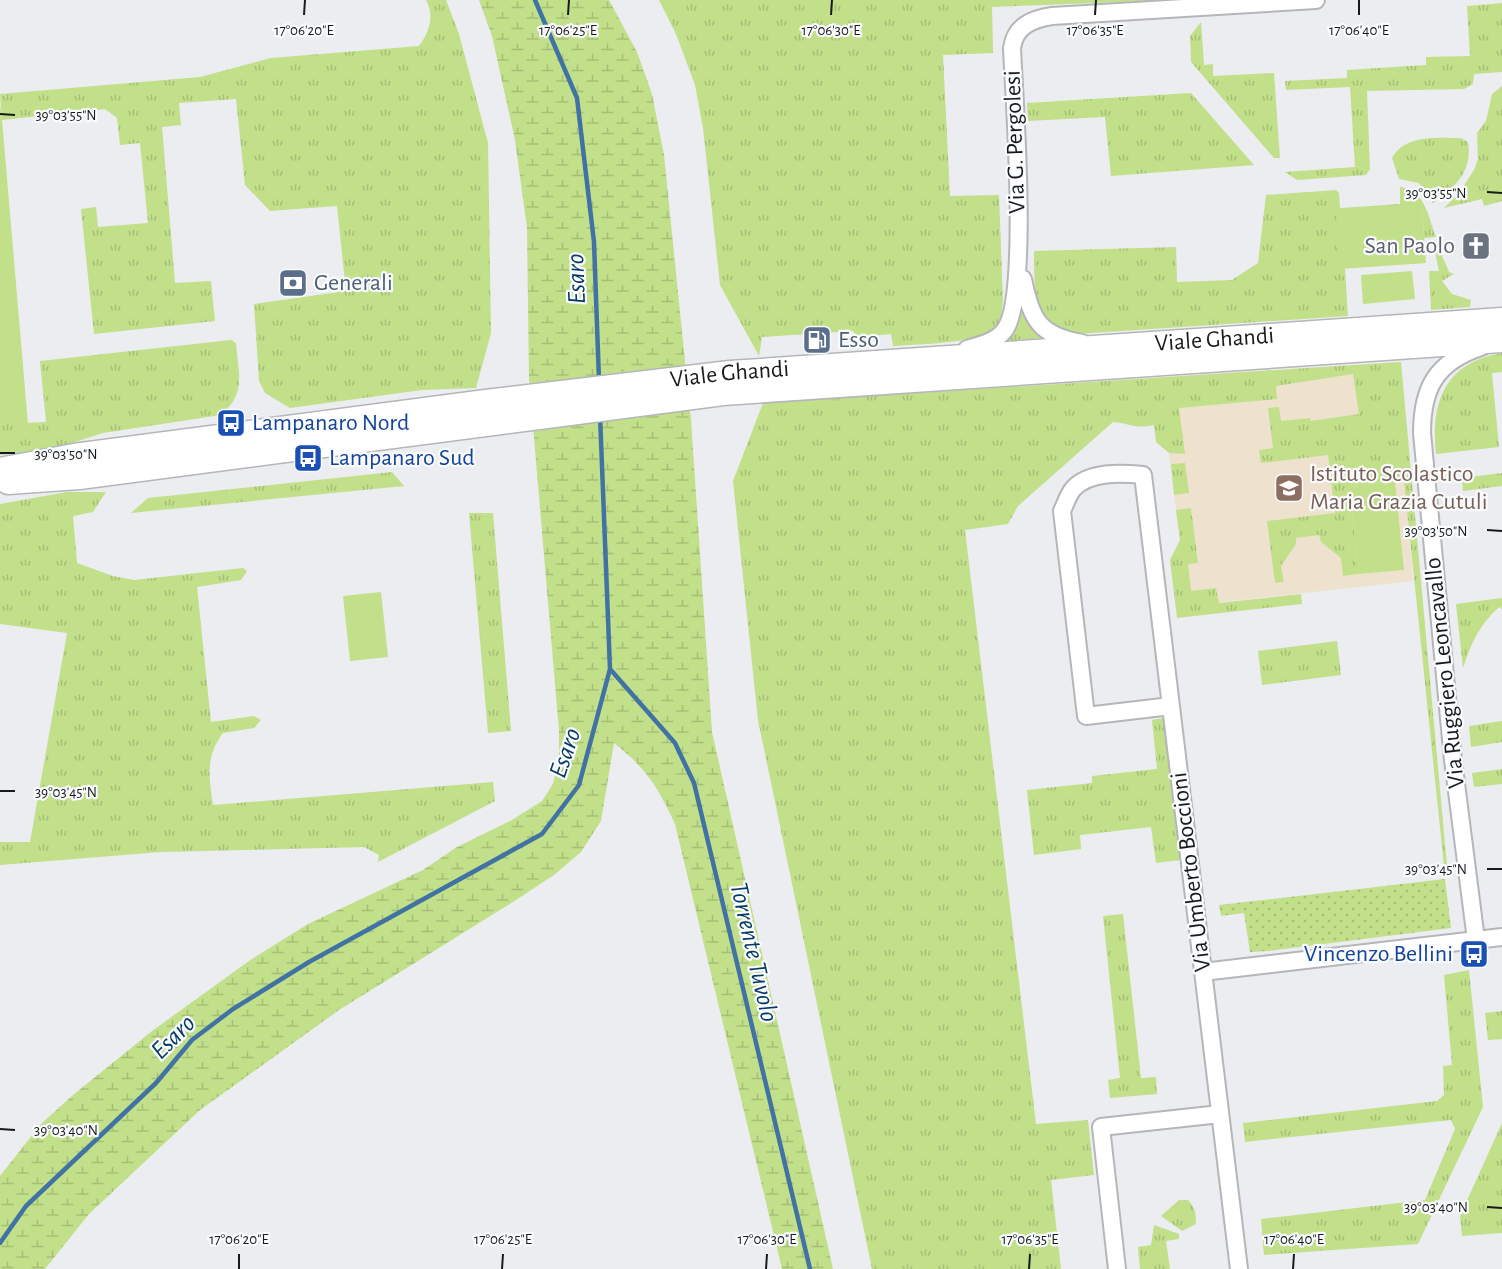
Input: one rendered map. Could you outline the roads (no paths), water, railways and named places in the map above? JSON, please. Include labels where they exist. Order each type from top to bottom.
[{"type":"main road","name":"Viale Ghandi","points":[[0,470],[76,466],[1131,345],[1502,320]]},
{"type":"main road","name":"Viale Ghandi","points":[[920,369],[1502,340]]},
{"type":"main road","name":"Viale Ghandi","points":[[0,482],[76,466]]},
{"type":"street","name":"Via G. Pergolesi","points":[[1019,258],[1012,48],[1013,38],[1032,18],[1316,0]]},
{"type":"street","points":[[1019,258],[1029,307],[1047,332],[1064,340],[1131,345]]},
{"type":"street","points":[[920,369],[986,344],[1005,330],[1016,302],[1019,258]]},
{"type":"street","name":"Via Ruggiero Leoncavallo","points":[[1476,940],[1453,760],[1427,488],[1422,406],[1428,389],[1450,363],[1467,352],[1502,340]]},
{"type":"street","name":"Via Umberto Boccioni","points":[[1171,705],[1086,716],[1062,511],[1073,489],[1091,478],[1118,473],[1143,475],[1171,705],[1220,1114],[1239,1269]]},
{"type":"street","points":[[1203,972],[1502,937]]},
{"type":"street","points":[[1117,1269],[1101,1127],[1220,1114]]},
{"type":"waterway","name":"Esaro","points":[[535,0],[577,98],[594,242],[599,380]]},
{"type":"waterway","name":"Esaro","points":[[0,1243],[26,1206],[156,1083],[192,1040],[233,1009],[309,962],[542,834],[579,785],[610,669],[600,415]]},
{"type":"waterway","name":"Torrente Tuvolo","points":[[610,669],[675,743],[694,783],[810,1269]]},
{"type":"place","name":"San Paolo","points":[[1476,246]]},
{"type":"place","name":"Generali","points":[[293,283]]},
{"type":"place","name":"Esso","points":[[817,340]]},
{"type":"place","name":"Lampanaro Nord","points":[[231,423]]},
{"type":"place","name":"Lampanaro Sud","points":[[308,458]]},
{"type":"place","name":"Istituto Scolastico Maria Grazia Cutuli","points":[[1289,488]]},
{"type":"place","name":"Vincenzo Bellini","points":[[1474,954]]}]
